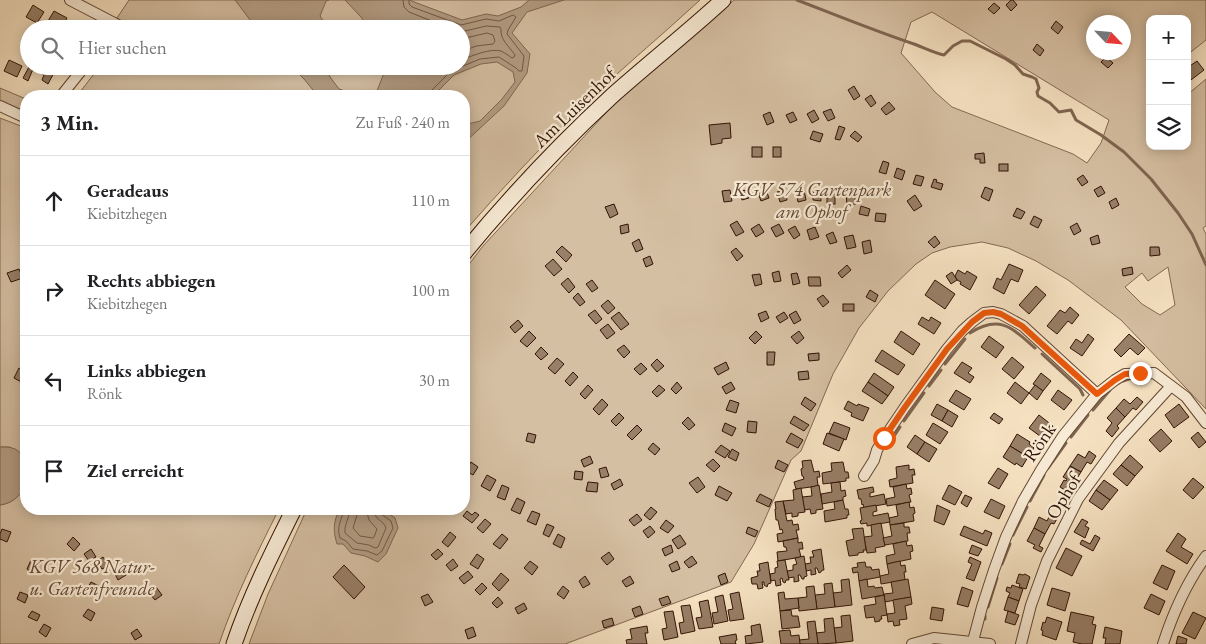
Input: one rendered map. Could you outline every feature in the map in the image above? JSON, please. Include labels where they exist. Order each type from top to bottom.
[{"type":"main road","name":"Am Luisenhof","points":[[470,246],[514,196],[583,124],[723,0]]},
{"type":"main road","points":[[234,644],[264,570],[291,515]]},
{"type":"street","points":[[70,0],[104,20]]},
{"type":"street","points":[[65,90],[77,75]]},
{"type":"street","points":[[0,106],[20,115]]},
{"type":"street","points":[[864,476],[888,432],[947,349],[972,322],[984,313],[993,312],[1001,314],[1022,326],[1097,394]]},
{"type":"street","name":"Rönk","points":[[973,641],[994,570],[1006,537],[1023,502],[1063,436],[1097,394],[1125,374],[1154,373],[1186,397],[1206,423]]},
{"type":"street","name":"Ophof","points":[[1021,644],[1031,605],[1047,561],[1078,499],[1119,443],[1171,386]]},
{"type":"street","points":[[1163,644],[1170,621],[1195,571],[1206,556]]},
{"type":"street","points":[[912,644],[934,638],[990,644]]},
{"type":"green space","points":[[129,0],[700,0],[576,112],[470,225],[470,90],[82,90],[93,75],[470,75],[470,20],[120,20],[117,18]]},
{"type":"green space","name":"KGV 574 Gartenpark am Ophof","points":[[734,0],[1206,0],[1206,40],[1191,52],[1191,15],[1146,15],[1146,150],[1191,150],[1191,92],[1206,79],[1206,226],[1203,228],[1206,234],[1206,409],[1121,320],[1068,280],[1036,261],[1008,248],[982,242],[950,247],[932,253],[916,264],[888,291],[859,328],[833,374],[801,451],[791,460],[754,544],[731,582],[565,644],[249,644],[268,594],[304,515],[470,515],[470,263],[483,246],[616,102]],"holes":[[[932,12],[1109,120],[1101,143],[1087,163],[1073,154],[952,107],[935,92],[901,53],[911,22]],[[1168,267],[1175,305],[1160,315],[1142,304],[1125,287],[1142,273],[1148,281]]]},
{"type":"green space","points":[[0,88],[20,96],[20,111],[0,103]]},
{"type":"green space","points":[[0,118],[20,126],[20,455],[10,447],[0,447]]},
{"type":"green space","name":"KGV 568 Natur- u. Gartenfreunde","points":[[20,493],[20,515],[276,515],[239,592],[219,644],[0,644],[0,505],[16,498]]},
{"type":"water","points":[[235,0],[329,0],[326,1],[320,16],[323,20],[250,20]]},
{"type":"water","points":[[345,0],[409,0],[462,20],[363,20]]},
{"type":"water","points":[[529,0],[564,0],[527,12],[512,33],[530,54],[527,73],[504,106],[470,137],[470,124],[480,121],[502,99],[515,82],[513,72],[497,62],[481,64],[470,68],[470,20],[462,20],[486,14],[498,16],[521,7]]},
{"type":"water","points":[[300,75],[329,75],[339,89],[342,90],[313,90]]},
{"type":"water","points":[[383,75],[454,75],[439,90],[377,90]]},
{"type":"water","points":[[0,447],[12,448],[20,452],[20,494],[6,504],[0,505]]},
{"type":"water","points":[[337,515],[391,515],[395,518],[398,528],[386,554],[378,562],[365,556],[351,553],[343,544],[337,544],[334,526]]},
{"type":"building","points":[[1011,0],[1017,5],[1011,11],[1006,5]]},
{"type":"building","points":[[994,3],[1000,8],[994,14],[988,9]]},
{"type":"building","points":[[33,5],[44,12],[39,20],[32,20],[26,17]]},
{"type":"building","points":[[54,11],[67,18],[66,20],[49,20]]},
{"type":"building","points":[[1056,21],[1063,27],[1058,34],[1051,28]]},
{"type":"building","points":[[1037,44],[1044,50],[1040,56],[1033,50]]},
{"type":"building","points":[[9,60],[20,65],[17,77],[4,71]]},
{"type":"building","points":[[1110,60],[1113,63],[1108,68],[1101,62]]},
{"type":"building","points":[[1197,61],[1204,70],[1191,80],[1191,65]]},
{"type":"building","points":[[25,75],[30,75],[28,81],[23,78]]},
{"type":"building","points":[[44,75],[53,75],[48,84],[42,80]]},
{"type":"building","points":[[854,86],[860,96],[854,100],[848,90]]},
{"type":"building","points":[[871,95],[876,103],[871,107],[865,99]]},
{"type":"building","points":[[889,102],[895,109],[886,115],[881,109]]},
{"type":"building","points":[[831,109],[835,118],[828,121],[823,112]]},
{"type":"building","points":[[814,110],[819,119],[812,123],[807,114]]},
{"type":"building","points":[[770,112],[774,122],[767,125],[763,115]]},
{"type":"building","points":[[793,112],[797,120],[790,123],[786,115]]},
{"type":"building","points":[[730,123],[731,138],[722,139],[722,143],[711,145],[709,125]]},
{"type":"building","points":[[839,126],[845,128],[840,140],[835,139]]},
{"type":"building","points":[[813,131],[823,134],[820,142],[810,139]]},
{"type":"building","points":[[855,131],[862,137],[858,142],[850,136]]},
{"type":"building","points":[[752,147],[762,147],[762,157],[752,157]]},
{"type":"building","points":[[773,147],[781,147],[781,157],[773,157]]},
{"type":"building","points":[[984,153],[985,163],[980,163],[980,159],[975,159],[975,154]]},
{"type":"building","points":[[883,161],[889,163],[886,174],[879,172]]},
{"type":"building","points":[[999,164],[1008,164],[1008,171],[999,171]]},
{"type":"building","points":[[897,168],[905,171],[902,180],[894,177]]},
{"type":"building","points":[[916,175],[924,177],[921,186],[913,184]]},
{"type":"building","points":[[1083,175],[1088,182],[1082,186],[1077,179]]},
{"type":"building","points":[[934,179],[937,180],[936,182],[943,184],[941,190],[931,187]]},
{"type":"building","points":[[1101,186],[1105,193],[1098,197],[1094,190]]},
{"type":"building","points":[[985,187],[993,190],[989,201],[981,197]]},
{"type":"building","points":[[730,190],[732,201],[724,202],[722,191]]},
{"type":"building","points":[[748,190],[749,198],[742,200],[740,191]]},
{"type":"building","points":[[766,190],[769,198],[761,201],[758,193]]},
{"type":"building","points":[[785,190],[787,200],[780,202],[777,192]]},
{"type":"building","points":[[804,190],[806,200],[798,202],[796,191]]},
{"type":"building","points":[[813,191],[821,191],[821,201],[813,200]]},
{"type":"building","points":[[854,193],[856,204],[847,205],[846,194]]},
{"type":"building","points":[[827,194],[835,194],[835,204],[827,204]]},
{"type":"building","points":[[915,195],[922,206],[914,211],[907,201]]},
{"type":"building","points":[[1116,198],[1119,205],[1112,209],[1109,202]]},
{"type":"building","points":[[614,204],[618,214],[610,218],[605,207]]},
{"type":"building","points":[[861,206],[870,209],[868,216],[859,214]]},
{"type":"building","points":[[1017,208],[1025,212],[1021,219],[1013,216]]},
{"type":"building","points":[[876,213],[886,214],[885,222],[875,221]]},
{"type":"building","points":[[1034,216],[1042,220],[1038,228],[1030,224]]},
{"type":"building","points":[[737,221],[744,232],[736,236],[730,225]]},
{"type":"building","points":[[1077,223],[1081,231],[1074,235],[1070,227]]},
{"type":"building","points":[[628,224],[629,232],[621,234],[620,226]]},
{"type":"building","points":[[759,224],[764,232],[756,237],[751,229]]},
{"type":"building","points":[[779,224],[784,233],[776,237],[771,228]]},
{"type":"building","points":[[795,226],[800,235],[794,239],[788,230]]},
{"type":"building","points":[[815,227],[819,237],[810,240],[807,230]]},
{"type":"building","points":[[833,232],[837,242],[830,244],[826,235]]},
{"type":"building","points":[[853,235],[856,247],[847,249],[844,237]]},
{"type":"building","points":[[1098,235],[1100,243],[1092,245],[1090,238]]},
{"type":"building","points":[[935,236],[940,243],[934,248],[928,242]]},
{"type":"building","points":[[639,239],[643,249],[636,252],[632,243]]},
{"type":"building","points":[[870,240],[872,252],[864,254],[862,242]]},
{"type":"building","points":[[562,246],[572,255],[566,262],[556,252]]},
{"type":"building","points":[[1150,247],[1159,247],[1160,255],[1150,256]]},
{"type":"building","points":[[736,248],[743,256],[737,261],[731,252]]},
{"type":"building","points":[[650,256],[653,264],[646,267],[643,259]]},
{"type":"building","points":[[553,259],[562,269],[554,276],[545,266]]},
{"type":"building","points":[[1009,264],[1023,270],[1018,282],[1011,279],[1004,294],[993,288],[997,278],[1001,280]]},
{"type":"building","points":[[847,265],[851,270],[842,278],[838,273]]},
{"type":"building","points":[[1132,267],[1133,274],[1123,276],[1122,269]]},
{"type":"building","points":[[19,269],[20,279],[11,282],[7,273]]},
{"type":"building","points":[[958,270],[965,274],[967,271],[977,277],[970,290],[957,280],[955,276]]},
{"type":"building","points":[[779,271],[781,281],[774,282],[772,273]]},
{"type":"building","points":[[952,272],[957,280],[951,284],[946,276]]},
{"type":"building","points":[[797,273],[800,283],[793,285],[791,274]]},
{"type":"building","points":[[760,274],[762,284],[755,286],[752,275]]},
{"type":"building","points":[[808,277],[820,277],[821,286],[809,286]]},
{"type":"building","points":[[568,278],[575,287],[569,293],[561,284]]},
{"type":"building","points":[[592,280],[598,288],[592,292],[586,284]]},
{"type":"building","points":[[935,280],[955,294],[945,309],[925,295]]},
{"type":"building","points":[[1036,286],[1046,295],[1029,314],[1019,305]]},
{"type":"building","points":[[870,290],[878,295],[875,302],[866,297]]},
{"type":"building","points":[[578,293],[585,302],[580,306],[573,298]]},
{"type":"building","points":[[823,295],[829,302],[823,307],[817,299]]},
{"type":"building","points":[[608,300],[615,308],[608,314],[601,306]]},
{"type":"building","points":[[843,304],[854,304],[854,311],[843,311]]},
{"type":"building","points":[[1070,307],[1079,315],[1072,324],[1068,321],[1057,334],[1047,326],[1060,310],[1065,313]]},
{"type":"building","points":[[595,310],[602,319],[596,324],[588,315]]},
{"type":"building","points":[[766,311],[769,318],[761,322],[758,314]]},
{"type":"building","points":[[796,311],[801,320],[794,324],[789,315]]},
{"type":"building","points":[[619,312],[629,324],[621,330],[611,318]]},
{"type":"building","points":[[784,312],[788,318],[780,323],[776,317]]},
{"type":"building","points":[[922,317],[929,321],[931,317],[941,323],[934,334],[918,324]]},
{"type":"building","points":[[518,320],[523,326],[515,333],[510,327]]},
{"type":"building","points":[[608,324],[615,333],[607,339],[600,330]]},
{"type":"building","points":[[529,331],[536,338],[527,347],[520,341]]},
{"type":"building","points":[[756,331],[762,337],[755,344],[749,338]]},
{"type":"building","points":[[799,331],[804,338],[797,344],[791,337]]},
{"type":"building","points":[[901,331],[920,344],[913,355],[894,342]]},
{"type":"building","points":[[1088,334],[1094,339],[1082,356],[1070,348],[1076,339],[1082,343]]},
{"type":"building","points":[[1129,334],[1145,348],[1138,355],[1130,348],[1121,357],[1114,350]]},
{"type":"building","points":[[989,336],[1004,347],[996,358],[981,347]]},
{"type":"building","points":[[624,345],[630,352],[624,358],[617,350]]},
{"type":"building","points":[[541,347],[548,354],[541,360],[535,354]]},
{"type":"building","points":[[882,350],[905,365],[898,375],[875,361]]},
{"type":"building","points":[[767,352],[775,352],[774,365],[767,365]]},
{"type":"building","points":[[819,353],[819,360],[809,361],[808,354]]},
{"type":"building","points":[[1012,357],[1024,367],[1014,379],[1002,369]]},
{"type":"building","points":[[557,358],[564,364],[555,374],[548,368]]},
{"type":"building","points":[[657,359],[664,366],[657,372],[651,365]]},
{"type":"building","points":[[726,362],[729,369],[718,375],[714,368]]},
{"type":"building","points":[[962,362],[972,368],[968,373],[974,377],[970,383],[954,373]]},
{"type":"building","points":[[641,363],[647,369],[640,375],[634,369]]},
{"type":"building","points":[[19,368],[20,381],[14,378]]},
{"type":"building","points":[[808,371],[809,379],[799,380],[798,372]]},
{"type":"building","points":[[573,372],[578,377],[570,386],[565,381]]},
{"type":"building","points":[[874,373],[894,387],[888,396],[868,382]]},
{"type":"building","points":[[1041,373],[1051,381],[1043,391],[1033,384]]},
{"type":"building","points":[[677,382],[682,388],[676,394],[671,389]]},
{"type":"building","points":[[731,382],[735,389],[726,394],[722,387]]},
{"type":"building","points":[[868,382],[888,396],[882,404],[862,391]]},
{"type":"building","points":[[1015,382],[1029,393],[1021,404],[1007,393]]},
{"type":"building","points":[[588,385],[593,390],[585,399],[580,394]]},
{"type":"building","points":[[659,385],[665,390],[657,397],[652,392]]},
{"type":"building","points":[[1035,385],[1043,391],[1037,400],[1029,393]]},
{"type":"building","points":[[956,390],[971,399],[964,410],[949,401]]},
{"type":"building","points":[[1058,390],[1072,400],[1064,410],[1051,400]]},
{"type":"building","points":[[805,397],[816,404],[811,411],[801,404]]},
{"type":"building","points":[[1137,397],[1143,402],[1136,410],[1133,408],[1125,417],[1116,408],[1124,399],[1130,404]]},
{"type":"building","points":[[602,399],[608,405],[599,415],[593,409]]},
{"type":"building","points":[[730,400],[739,403],[736,413],[726,410]]},
{"type":"building","points":[[848,401],[857,406],[858,404],[869,408],[863,421],[851,416],[852,413],[844,409]]},
{"type":"building","points":[[937,404],[948,410],[942,421],[931,415]]},
{"type":"building","points":[[1179,404],[1189,417],[1174,428],[1165,415]]},
{"type":"building","points":[[1116,408],[1125,417],[1117,426],[1119,428],[1112,437],[1106,431],[1112,423],[1107,418]]},
{"type":"building","points":[[948,410],[958,416],[952,427],[942,421]]},
{"type":"building","points":[[619,413],[624,418],[616,426],[611,421]]},
{"type":"building","points":[[994,413],[1003,419],[999,424],[990,418]]},
{"type":"building","points":[[1039,415],[1053,426],[1044,439],[1029,428]]},
{"type":"building","points":[[794,416],[809,425],[804,431],[790,423]]},
{"type":"building","points":[[688,417],[695,425],[689,430],[682,423]]},
{"type":"building","points":[[748,421],[757,422],[756,433],[747,432]]},
{"type":"building","points":[[834,422],[850,428],[846,440],[829,433]]},
{"type":"building","points":[[725,423],[736,428],[732,436],[722,431]]},
{"type":"building","points":[[933,423],[948,432],[940,444],[926,435]]},
{"type":"building","points":[[637,425],[642,430],[632,440],[627,435]]},
{"type":"building","points":[[1161,429],[1172,441],[1160,452],[1149,440]]},
{"type":"building","points":[[1198,432],[1206,442],[1199,448],[1191,438]]},
{"type":"building","points":[[528,433],[536,435],[534,443],[526,441]]},
{"type":"building","points":[[791,433],[803,440],[798,448],[786,442]]},
{"type":"building","points":[[827,433],[844,439],[839,451],[823,444]]},
{"type":"building","points":[[1017,434],[1030,442],[1029,444],[1034,448],[1028,457],[1010,446]]},
{"type":"building","points":[[915,435],[925,442],[917,454],[907,447]]},
{"type":"building","points":[[925,442],[937,449],[929,462],[917,454]]},
{"type":"building","points":[[653,443],[660,449],[655,455],[648,449]]},
{"type":"building","points":[[721,445],[730,451],[725,458],[715,452]]},
{"type":"building","points":[[1010,446],[1028,457],[1022,467],[1003,457]]},
{"type":"building","points":[[732,449],[739,453],[736,461],[728,457]]},
{"type":"building","points":[[1089,451],[1096,456],[1091,464],[1087,462],[1081,472],[1070,466],[1078,454],[1085,458]]},
{"type":"building","points":[[1130,455],[1143,467],[1135,476],[1121,465]]},
{"type":"building","points":[[590,456],[593,463],[584,467],[581,460]]},
{"type":"building","points":[[713,459],[720,466],[714,472],[706,465]]},
{"type":"building","points":[[778,460],[788,465],[784,472],[775,468]]},
{"type":"building","points":[[811,460],[814,472],[819,471],[820,477],[817,477],[818,486],[796,489],[794,482],[804,479],[801,469],[803,468],[802,461]]},
{"type":"building","points":[[471,462],[478,467],[473,475],[470,473]]},
{"type":"building","points":[[843,462],[845,472],[848,472],[849,478],[846,478],[846,481],[823,484],[822,473],[832,471],[831,463]]},
{"type":"building","points":[[909,465],[909,470],[914,469],[915,475],[912,475],[913,483],[890,487],[889,480],[897,478],[896,467]]},
{"type":"building","points":[[1121,465],[1135,476],[1127,486],[1113,474]]},
{"type":"building","points":[[1070,466],[1081,472],[1074,483],[1076,485],[1071,494],[1060,487],[1064,480],[1066,481],[1067,479],[1063,477]]},
{"type":"building","points":[[606,467],[609,476],[601,478],[599,469]]},
{"type":"building","points":[[998,468],[1008,474],[999,489],[988,483]]},
{"type":"building","points":[[575,471],[583,472],[582,480],[574,479]]},
{"type":"building","points":[[487,475],[496,480],[490,491],[481,486]]},
{"type":"building","points":[[698,477],[705,487],[697,493],[689,483]]},
{"type":"building","points":[[1193,478],[1204,487],[1193,499],[1183,490]]},
{"type":"building","points":[[620,479],[623,485],[614,490],[611,484]]},
{"type":"building","points":[[1104,480],[1118,490],[1110,500],[1096,490]]},
{"type":"building","points":[[588,482],[598,483],[597,492],[586,491]]},
{"type":"building","points":[[840,482],[841,491],[845,490],[846,496],[843,497],[843,500],[822,504],[821,494],[832,492],[831,483]]},
{"type":"building","points":[[906,484],[907,489],[911,488],[912,494],[909,495],[911,502],[887,506],[886,499],[895,497],[893,487]]},
{"type":"building","points":[[502,485],[509,488],[505,500],[497,497]]},
{"type":"building","points":[[819,485],[823,509],[816,510],[816,513],[811,514],[810,509],[804,510],[802,497],[812,496],[811,487]]},
{"type":"building","points":[[949,485],[962,492],[955,505],[942,499]]},
{"type":"building","points":[[719,486],[732,493],[727,501],[715,495]]},
{"type":"building","points":[[873,487],[874,492],[870,493],[870,497],[884,494],[886,504],[864,508],[857,490]]},
{"type":"building","points":[[801,488],[805,512],[798,513],[798,516],[792,517],[792,513],[786,514],[783,501],[794,500],[793,490]]},
{"type":"building","points":[[1096,490],[1110,500],[1102,510],[1089,501]]},
{"type":"building","points":[[760,494],[772,500],[769,507],[756,501]]},
{"type":"building","points":[[965,495],[972,498],[967,507],[961,503]]},
{"type":"building","points":[[517,498],[525,502],[520,514],[511,510]]},
{"type":"building","points":[[991,499],[1005,506],[999,519],[984,512]]},
{"type":"building","points":[[843,500],[845,509],[848,509],[849,515],[847,515],[847,518],[825,522],[824,511],[835,509],[834,502]]},
{"type":"building","points":[[783,501],[787,521],[792,520],[793,525],[798,524],[799,530],[796,530],[798,538],[778,542],[777,534],[783,533],[782,529],[780,530],[778,520],[776,520],[775,502]]},
{"type":"building","points":[[909,502],[910,508],[914,507],[914,521],[890,525],[889,518],[898,516],[896,505]]},
{"type":"building","points":[[876,505],[877,511],[873,512],[873,516],[888,513],[890,522],[867,526],[867,523],[861,524],[860,508]]},
{"type":"building","points":[[937,505],[950,511],[944,525],[934,521]]},
{"type":"building","points":[[651,507],[657,512],[650,520],[644,515]]},
{"type":"building","points":[[532,511],[540,514],[536,525],[527,521]]},
{"type":"building","points":[[475,512],[479,515],[472,523],[463,516],[470,513],[472,515]]},
{"type":"building","points":[[1051,513],[1058,517],[1054,524],[1051,523],[1045,534],[1034,528],[1039,517],[1047,521]]},
{"type":"building","points":[[637,514],[642,520],[634,526],[629,520]]},
{"type":"building","points":[[485,519],[491,524],[483,533],[477,528]]},
{"type":"building","points":[[1082,519],[1088,522],[1085,526],[1089,528],[1085,538],[1074,532]]},
{"type":"building","points":[[666,520],[674,526],[668,533],[660,528]]},
{"type":"building","points":[[881,523],[885,546],[875,548],[876,552],[867,553],[864,537],[872,536],[871,525]]},
{"type":"building","points":[[904,523],[904,527],[909,527],[910,533],[907,533],[908,541],[885,545],[883,538],[892,536],[890,525]]},
{"type":"building","points":[[547,524],[554,527],[549,537],[543,534]]},
{"type":"building","points":[[650,526],[655,532],[648,538],[643,531]]},
{"type":"building","points":[[964,526],[983,534],[985,530],[992,533],[987,546],[960,535]]},
{"type":"building","points":[[748,527],[758,531],[755,537],[746,533]]},
{"type":"building","points":[[863,528],[866,550],[858,553],[858,555],[849,556],[846,541],[854,539],[852,529]]},
{"type":"building","points":[[1034,528],[1045,534],[1039,546],[1043,548],[1041,552],[1033,548],[1035,545],[1027,541]]},
{"type":"building","points":[[2,529],[11,532],[7,542],[0,539]]},
{"type":"building","points":[[450,532],[456,537],[448,547],[442,542]]},
{"type":"building","points":[[1178,533],[1186,539],[1181,547],[1193,554],[1187,564],[1166,551]]},
{"type":"building","points":[[502,534],[508,539],[500,549],[493,544]]},
{"type":"building","points":[[558,534],[565,538],[561,548],[553,544]]},
{"type":"building","points":[[680,535],[686,544],[678,549],[672,540]]},
{"type":"building","points":[[1095,535],[1100,538],[1093,551],[1080,544],[1082,540],[1090,544]]},
{"type":"building","points":[[73,537],[80,544],[74,551],[67,544]]},
{"type":"building","points":[[798,538],[798,543],[802,542],[803,549],[799,549],[801,557],[778,561],[777,552],[787,551],[783,541]]},
{"type":"building","points":[[906,541],[907,546],[912,545],[911,559],[887,564],[886,556],[895,554],[893,544]]},
{"type":"building","points":[[671,545],[673,552],[665,556],[662,549]]},
{"type":"building","points":[[972,545],[982,549],[978,556],[969,553]]},
{"type":"building","points":[[1066,548],[1082,556],[1072,576],[1056,568]]},
{"type":"building","points":[[91,549],[96,557],[89,561],[84,554]]},
{"type":"building","points":[[438,549],[443,554],[436,560],[431,555]]},
{"type":"building","points":[[821,549],[824,570],[819,573],[817,568],[815,568],[816,574],[811,575],[811,570],[806,571],[805,564],[811,563],[810,557],[814,557],[812,551]]},
{"type":"building","points":[[609,552],[614,559],[607,565],[601,558]]},
{"type":"building","points":[[477,554],[484,559],[478,569],[470,564]]},
{"type":"building","points":[[692,556],[697,563],[689,568],[684,562]]},
{"type":"building","points":[[804,556],[807,576],[802,579],[798,575],[799,581],[794,582],[794,577],[788,578],[787,571],[793,570],[793,565],[797,564],[795,558]]},
{"type":"building","points":[[103,557],[108,566],[102,569],[97,561]]},
{"type":"building","points":[[970,557],[981,562],[974,581],[966,578],[972,564],[968,562]]},
{"type":"building","points":[[453,559],[458,566],[451,571],[446,565]]},
{"type":"building","points":[[31,560],[38,564],[33,574],[27,569]]},
{"type":"building","points":[[785,560],[789,580],[786,580],[785,583],[782,578],[780,579],[781,585],[776,586],[775,580],[771,581],[770,574],[775,573],[775,568],[778,567],[777,561]]},
{"type":"building","points":[[530,561],[538,567],[532,575],[524,568]]},
{"type":"building","points":[[677,561],[680,569],[672,572],[669,565]]},
{"type":"building","points":[[900,561],[901,566],[905,565],[905,580],[881,584],[880,576],[889,574],[887,564]]},
{"type":"building","points":[[768,562],[771,583],[767,587],[762,582],[763,588],[758,589],[757,584],[752,584],[751,578],[758,576],[757,571],[760,571],[759,564]]},
{"type":"building","points":[[865,562],[866,567],[871,567],[872,570],[879,569],[880,577],[859,581],[858,572],[853,573],[852,568],[858,567],[857,563]]},
{"type":"building","points":[[344,565],[365,587],[354,599],[333,577]]},
{"type":"building","points":[[1162,565],[1175,571],[1167,590],[1153,583]]},
{"type":"building","points":[[122,568],[126,575],[118,580],[114,572]]},
{"type":"building","points":[[468,571],[473,577],[464,584],[459,578]]},
{"type":"building","points":[[501,573],[509,580],[499,591],[492,584]]},
{"type":"building","points":[[725,573],[728,582],[721,585],[718,576]]},
{"type":"building","points":[[1019,574],[1025,574],[1030,577],[1026,589],[1019,587],[1020,584],[1016,583]]},
{"type":"building","points":[[585,576],[590,584],[583,588],[579,581]]},
{"type":"building","points":[[630,576],[634,583],[626,587],[622,581]]},
{"type":"building","points":[[849,579],[852,605],[835,607],[833,593],[842,592],[841,580]]},
{"type":"building","points":[[867,579],[868,587],[882,587],[884,595],[862,599],[859,581]]},
{"type":"building","points":[[908,579],[911,597],[885,602],[884,594],[893,593],[891,582]]},
{"type":"building","points":[[91,582],[99,586],[95,593],[87,589]]},
{"type":"building","points":[[482,583],[487,588],[480,595],[475,590]]},
{"type":"building","points":[[832,583],[835,607],[817,609],[815,595],[825,594],[824,584]]},
{"type":"building","points":[[1012,585],[1023,589],[1019,601],[1008,597],[1010,593],[1006,591],[1007,587],[1011,588]]},
{"type":"building","points":[[563,586],[569,591],[564,599],[557,594]]},
{"type":"building","points":[[814,586],[817,609],[799,611],[798,598],[807,597],[806,587]]},
{"type":"building","points":[[156,587],[162,595],[155,600],[149,593]]},
{"type":"building","points":[[962,587],[973,591],[968,607],[957,604]]},
{"type":"building","points":[[1052,588],[1070,593],[1065,611],[1047,605]]},
{"type":"building","points":[[20,592],[28,595],[25,603],[17,599]]},
{"type":"building","points":[[739,592],[744,619],[730,621],[728,610],[733,609],[730,594]]},
{"type":"building","points":[[784,592],[785,599],[798,598],[799,608],[780,611],[778,593]]},
{"type":"building","points":[[428,594],[433,602],[425,606],[421,597]]},
{"type":"building","points":[[1151,594],[1165,601],[1159,615],[1144,608]]},
{"type":"building","points":[[723,595],[728,621],[714,624],[712,613],[718,612],[715,597]]},
{"type":"building","points":[[884,595],[887,615],[881,616],[882,619],[880,621],[875,622],[874,617],[866,618],[864,606],[876,604],[875,597]]},
{"type":"building","points":[[668,596],[671,603],[662,606],[659,599]]},
{"type":"building","points":[[498,597],[503,603],[497,608],[492,603]]},
{"type":"building","points":[[911,597],[912,604],[905,606],[907,619],[899,620],[900,625],[894,626],[893,621],[888,622],[887,614],[895,613],[893,600]]},
{"type":"building","points":[[1008,597],[1019,601],[1015,613],[1004,610]]},
{"type":"building","points":[[708,600],[713,627],[699,629],[696,618],[702,617],[699,602]]},
{"type":"building","points":[[524,603],[527,609],[518,614],[515,608]]},
{"type":"building","points":[[690,605],[695,631],[681,634],[679,623],[684,622],[681,606]]},
{"type":"building","points":[[640,606],[643,614],[635,617],[632,609]]},
{"type":"building","points":[[932,607],[944,609],[942,621],[930,619]]},
{"type":"building","points":[[88,609],[95,613],[91,621],[83,616]]},
{"type":"building","points":[[791,610],[792,616],[798,616],[800,627],[782,629],[780,611]]},
{"type":"building","points":[[32,611],[40,615],[37,621],[28,617]]},
{"type":"building","points":[[673,611],[678,637],[664,640],[662,629],[667,628],[664,612]]},
{"type":"building","points":[[1008,611],[1019,615],[1015,625],[1005,622]]},
{"type":"building","points":[[1071,612],[1094,617],[1092,624],[1096,625],[1092,644],[1073,642],[1075,633],[1067,631]]},
{"type":"building","points":[[1193,612],[1206,618],[1195,639],[1182,633]]},
{"type":"building","points":[[850,615],[853,641],[836,643],[834,628],[842,627],[841,616]]},
{"type":"building","points":[[1047,617],[1062,622],[1056,640],[1042,635],[1043,622],[1045,623]]},
{"type":"building","points":[[612,618],[614,625],[604,628],[602,621]]},
{"type":"building","points":[[833,618],[836,643],[818,644],[816,633],[825,632],[824,619]]},
{"type":"building","points":[[815,621],[818,644],[800,644],[799,640],[809,639],[807,622]]},
{"type":"building","points":[[44,624],[51,628],[46,637],[39,632]]},
{"type":"building","points":[[760,624],[763,642],[746,644],[745,636],[752,635],[751,626]]},
{"type":"building","points":[[647,626],[648,633],[645,633],[647,644],[627,644],[626,640],[632,639],[630,629]]},
{"type":"building","points":[[473,627],[476,636],[468,639],[465,630]]},
{"type":"building","points":[[1105,627],[1122,631],[1120,644],[1105,644],[1106,638],[1103,638]]},
{"type":"building","points":[[137,629],[142,636],[135,640],[131,633]]},
{"type":"building","points":[[790,630],[791,636],[799,635],[800,644],[781,644],[779,631]]},
{"type":"building","points":[[736,634],[736,644],[721,644],[719,637]]},
{"type":"building","points":[[1178,636],[1187,639],[1186,644],[1176,644]]},
{"type":"waterway","points":[[797,0],[944,55],[953,46],[962,41],[970,41],[1006,59],[1023,74],[1036,79],[1039,88],[1038,96],[1050,103],[1059,112],[1071,110],[1076,120],[1124,152],[1151,179],[1192,234],[1206,265]]},
{"type":"waterway","points":[[970,333],[980,327],[998,324],[1012,329],[1035,348]]},
{"type":"waterway","points":[[945,364],[965,339]]},
{"type":"waterway","points":[[1042,354],[1080,389],[1083,395]]},
{"type":"waterway","points":[[929,386],[941,370]]},
{"type":"waterway","points":[[1123,381],[1132,378]]},
{"type":"waterway","points":[[1093,410],[1110,390]]},
{"type":"waterway","points":[[904,421],[924,393]]},
{"type":"waterway","points":[[1071,437],[1088,415]]},
{"type":"waterway","points":[[887,447],[900,427]]},
{"type":"waterway","points":[[1048,468],[1066,443]]},
{"type":"waterway","points":[[1030,501],[1044,475]]},
{"type":"waterway","points":[[1013,535],[1027,507]]},
{"type":"waterway","points":[[1002,564],[1010,544]]},
{"type":"waterway","points":[[988,607],[997,578]]},
{"type":"route","points":[[884,438],[947,349],[962,331],[984,313],[993,312],[1001,314],[1022,326],[1097,394],[1125,374],[1140,373]]}]
